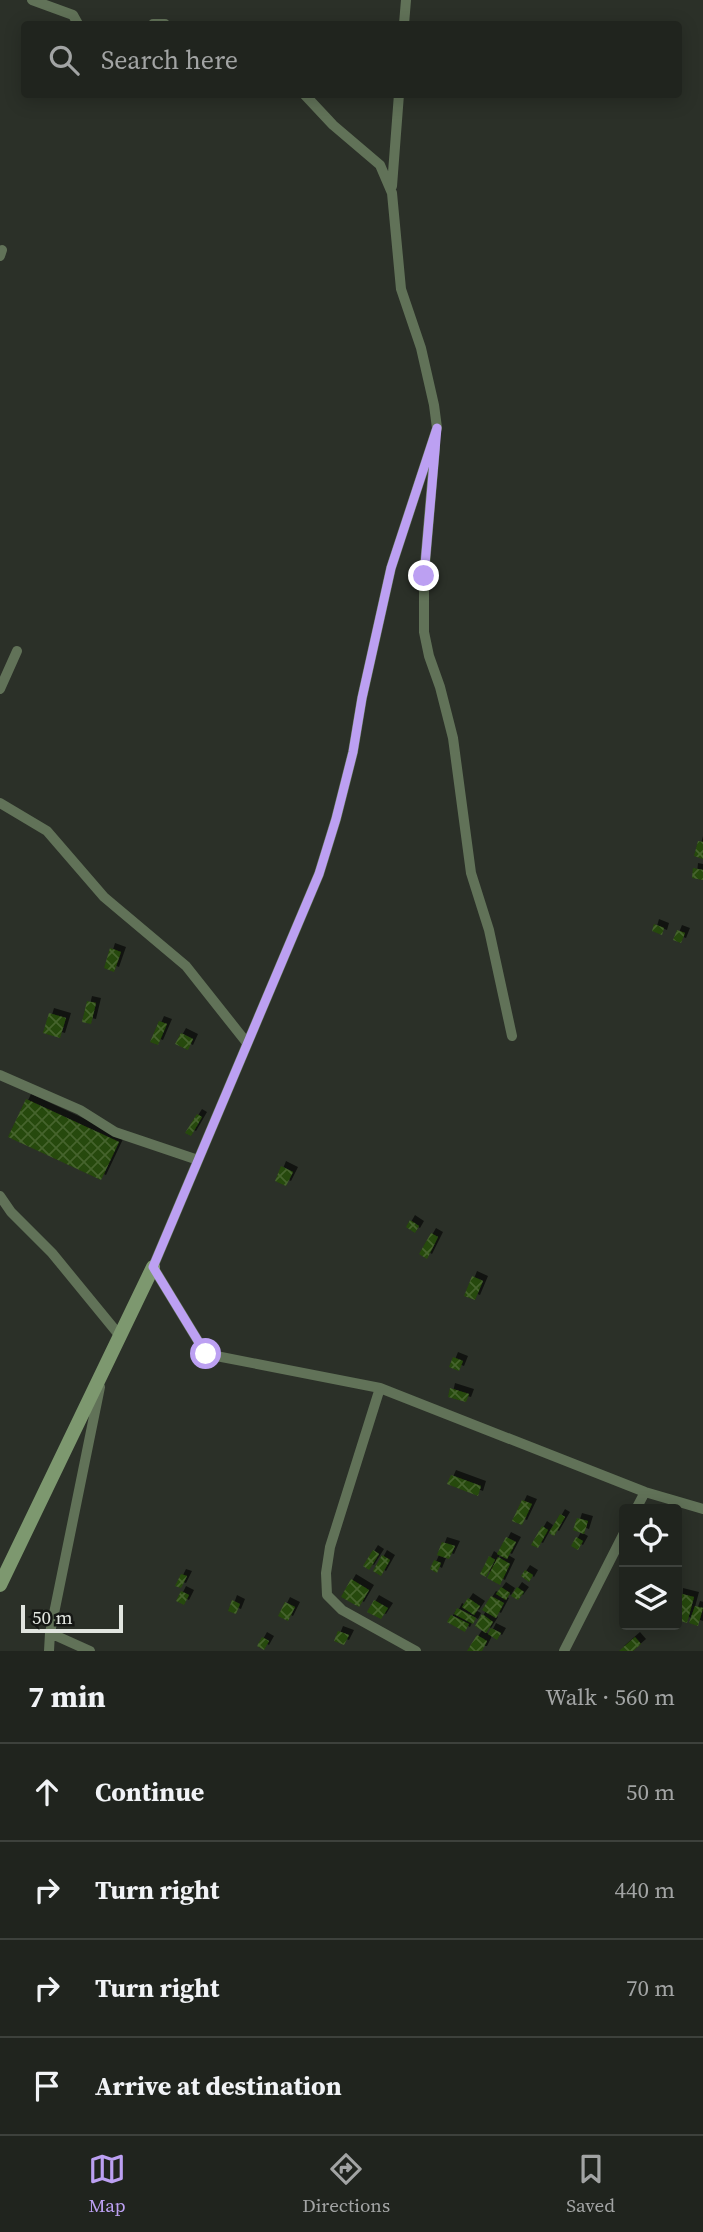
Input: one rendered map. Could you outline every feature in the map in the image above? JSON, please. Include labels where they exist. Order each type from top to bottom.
[{"type":"street","points":[[32,0],[73,15],[76,21]]},
{"type":"street","points":[[404,21],[406,0]]},
{"type":"street","points":[[308,98],[333,125],[380,165],[392,193]]},
{"type":"street","points":[[399,98],[392,193],[401,289],[421,348],[437,428],[424,576],[424,632],[453,738],[471,873],[489,930],[512,1036]]},
{"type":"street","points":[[0,1585],[153,1267],[319,874],[353,752],[362,698],[391,568],[437,428]]},
{"type":"street","points":[[0,689],[17,651]]},
{"type":"street","points":[[0,803],[47,831],[104,897],[186,966],[247,1043]]},
{"type":"street","points":[[0,1075],[80,1110],[115,1132],[198,1160]]},
{"type":"street","points":[[0,1196],[11,1212],[52,1253],[120,1336]]},
{"type":"street","points":[[153,1267],[206,1354],[380,1388],[645,1492],[703,1509]]},
{"type":"street","points":[[49,1651],[50,1633],[102,1374]]},
{"type":"street","points":[[380,1388],[330,1547],[326,1573],[327,1595],[342,1610],[416,1651]]},
{"type":"street","points":[[639,1504],[645,1492]]},
{"type":"street","points":[[564,1651],[619,1543]]},
{"type":"street","points":[[50,1633],[90,1651]]},
{"type":"building","points":[[698,841],[703,842],[703,859],[694,856]]},
{"type":"building","points":[[693,868],[703,870],[703,880],[692,878]]},
{"type":"building","points":[[654,924],[664,928],[662,935],[652,931]]},
{"type":"building","points":[[677,930],[685,933],[681,943],[673,940]]},
{"type":"building","points":[[110,948],[121,952],[114,972],[104,968]]},
{"type":"building","points":[[87,1001],[96,1003],[91,1024],[82,1022]]},
{"type":"building","points":[[49,1013],[66,1018],[60,1038],[43,1033]]},
{"type":"building","points":[[159,1021],[167,1024],[158,1045],[150,1042]]},
{"type":"building","points":[[181,1033],[193,1039],[188,1050],[175,1044]]},
{"type":"building","points":[[26,1099],[119,1142],[101,1180],[8,1137]]},
{"type":"building","points":[[197,1114],[202,1117],[191,1136],[185,1133]]},
{"type":"building","points":[[281,1166],[293,1172],[286,1186],[275,1181]]},
{"type":"building","points":[[410,1220],[419,1226],[415,1233],[406,1227]]},
{"type":"building","points":[[431,1233],[438,1237],[427,1259],[419,1254]]},
{"type":"building","points":[[472,1276],[483,1281],[475,1300],[464,1296]]},
{"type":"building","points":[[453,1357],[463,1361],[459,1371],[449,1367]]},
{"type":"building","points":[[450,1388],[469,1394],[466,1402],[448,1397]]},
{"type":"building","points":[[451,1475],[481,1486],[478,1496],[447,1484]]},
{"type":"building","points":[[522,1500],[532,1504],[522,1525],[512,1521]]},
{"type":"building","points":[[560,1514],[565,1517],[554,1536],[549,1533]]},
{"type":"building","points":[[577,1518],[588,1521],[584,1534],[573,1530]]},
{"type":"building","points":[[542,1526],[548,1530],[538,1548],[531,1545]]},
{"type":"building","points":[[506,1537],[516,1542],[507,1559],[497,1554]]},
{"type":"building","points":[[576,1537],[583,1541],[578,1550],[571,1546]]},
{"type":"building","points":[[442,1542],[455,1546],[449,1559],[437,1555]]},
{"type":"building","points":[[373,1550],[379,1554],[369,1570],[363,1566]]},
{"type":"building","points":[[382,1555],[390,1560],[381,1576],[373,1571]]},
{"type":"building","points":[[489,1556],[495,1560],[486,1577],[480,1574]]},
{"type":"building","points":[[498,1557],[510,1564],[500,1585],[487,1578]]},
{"type":"building","points":[[434,1560],[441,1563],[437,1573],[430,1569]]},
{"type":"building","points":[[525,1570],[533,1575],[529,1582],[521,1576]]},
{"type":"building","points":[[181,1574],[187,1576],[181,1588],[175,1586]]},
{"type":"building","points":[[351,1579],[369,1590],[359,1607],[341,1597]]},
{"type":"building","points":[[501,1587],[510,1593],[506,1600],[496,1594]]},
{"type":"building","points":[[517,1587],[524,1592],[518,1600],[511,1596]]},
{"type":"building","points":[[181,1591],[189,1595],[184,1605],[176,1601]]},
{"type":"building","points":[[682,1594],[694,1597],[687,1623],[682,1622]]},
{"type":"building","points":[[491,1596],[504,1603],[496,1618],[482,1610]]},
{"type":"building","points":[[468,1598],[480,1606],[474,1615],[462,1607]]},
{"type":"building","points":[[232,1600],[240,1604],[236,1614],[228,1611]]},
{"type":"building","points":[[374,1600],[388,1608],[381,1619],[367,1612]]},
{"type":"building","points":[[285,1602],[295,1607],[288,1621],[278,1616]]},
{"type":"building","points":[[695,1606],[703,1608],[698,1626],[689,1623]]},
{"type":"building","points":[[457,1608],[476,1618],[473,1624],[454,1614]]},
{"type":"building","points":[[482,1614],[493,1622],[486,1633],[475,1626]]},
{"type":"building","points":[[451,1615],[469,1624],[465,1632],[447,1622]]},
{"type":"building","points":[[491,1628],[501,1633],[497,1640],[488,1634]]},
{"type":"building","points":[[338,1631],[349,1635],[344,1645],[334,1641]]},
{"type":"building","points":[[477,1635],[487,1641],[482,1651],[467,1651]]},
{"type":"building","points":[[262,1637],[269,1641],[264,1650],[257,1646]]},
{"type":"building","points":[[635,1637],[641,1644],[633,1651],[619,1651]]},
{"type":"route","points":[[206,1354],[153,1267],[319,874],[353,752],[362,698],[391,568],[437,428],[424,576]]}]
